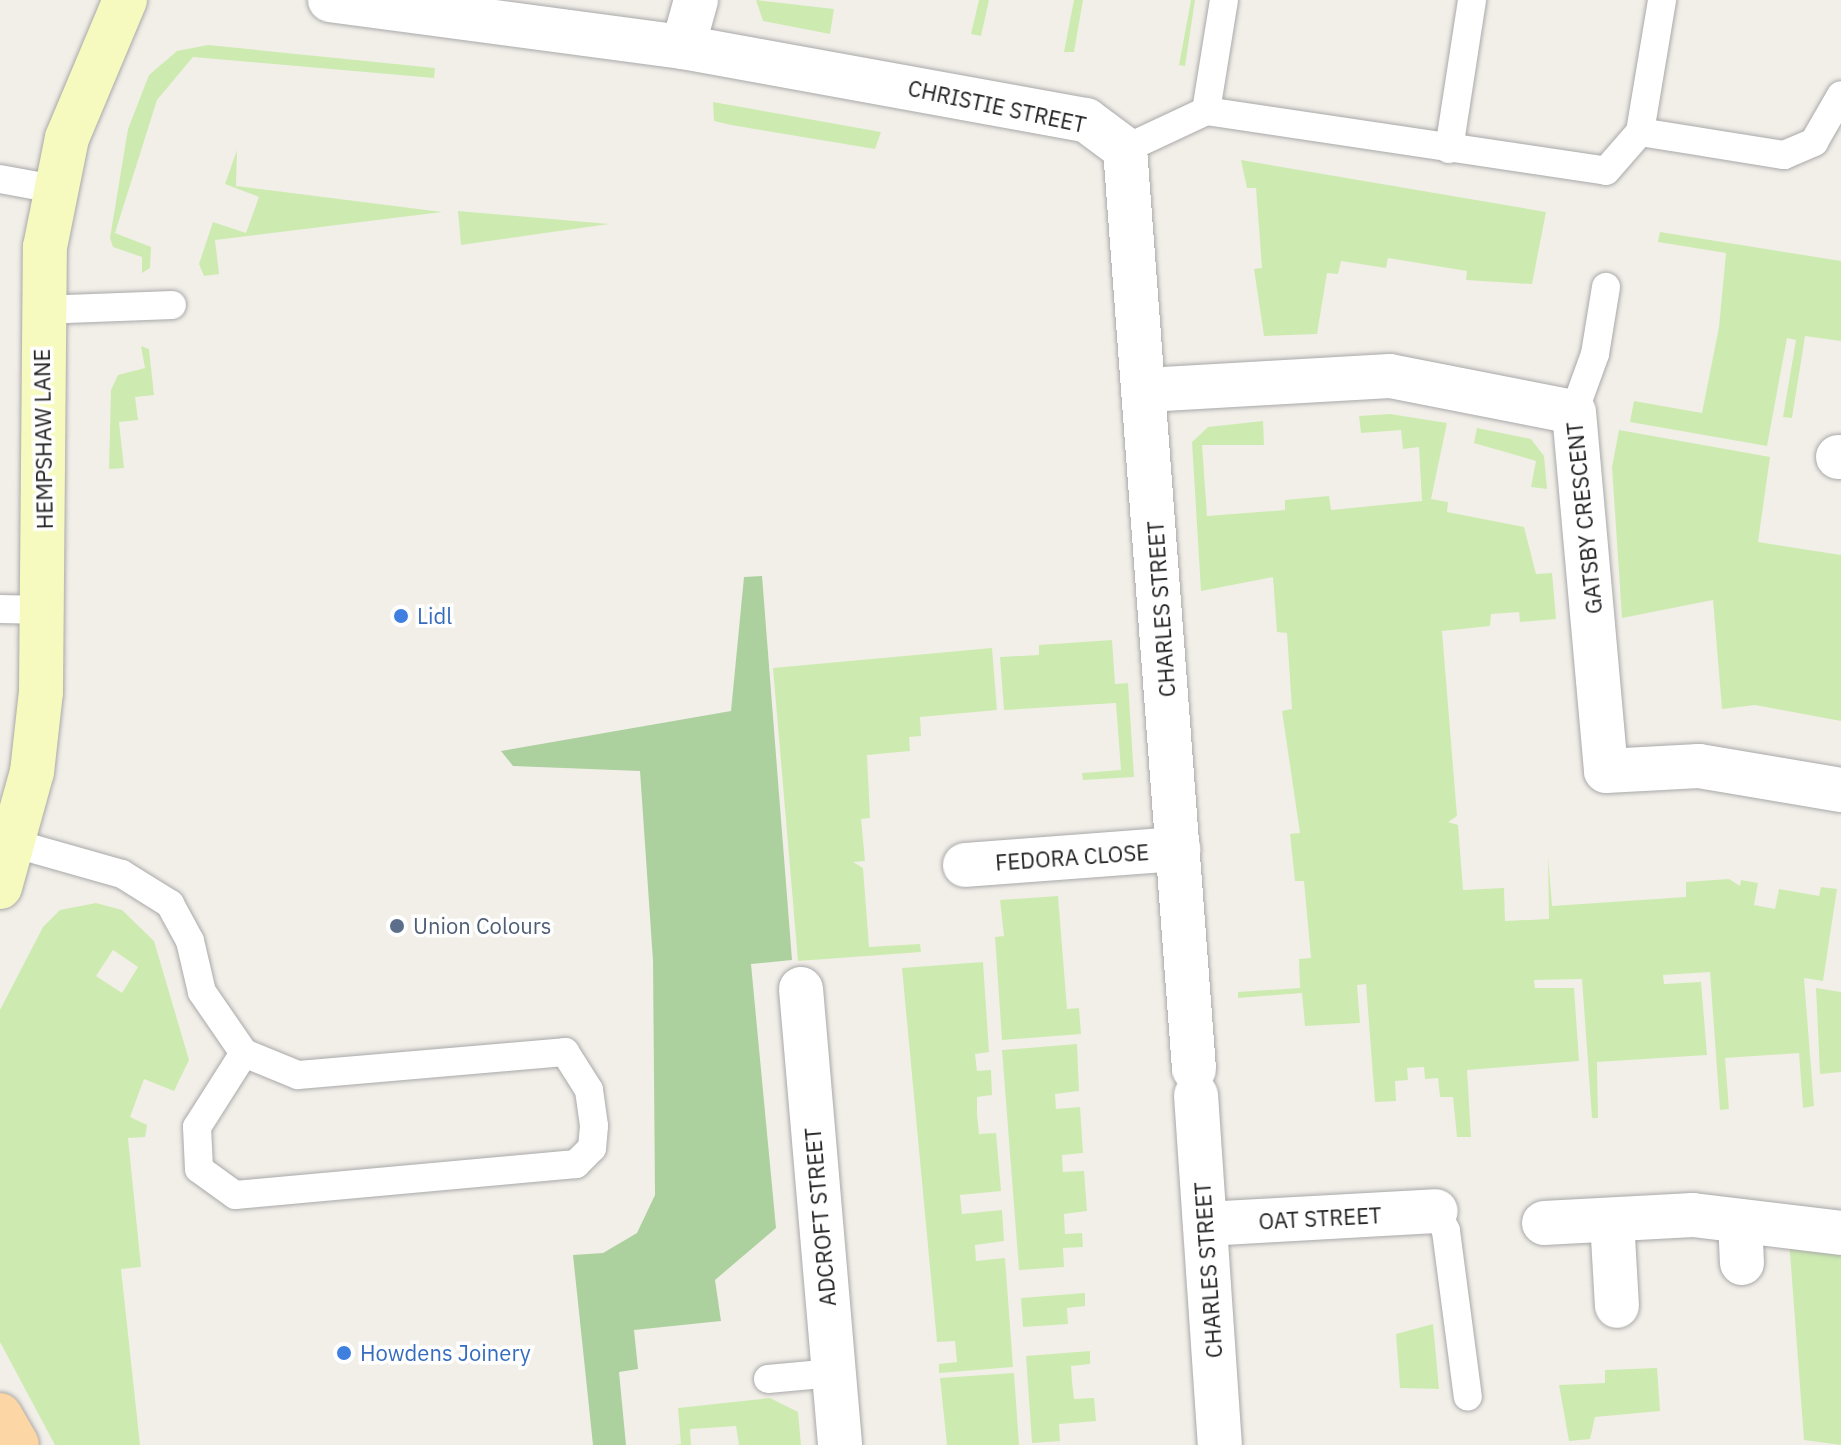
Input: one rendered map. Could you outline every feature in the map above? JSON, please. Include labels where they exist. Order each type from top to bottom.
[{"type":"main road","points":[[0,1415],[17,1445]]},
{"type":"street","name":"HEMPSHAW LANE","points":[[0,887],[16,844],[32,772],[44,610],[41,310],[54,189],[82,96],[125,0]]},
{"type":"street","name":"CHRISTIE STREET","points":[[330,0],[473,10],[1086,120],[1125,149]]},
{"type":"street","points":[[683,47],[696,0]]},
{"type":"street","name":"CHARLES STREET","points":[[1125,149],[1146,390],[1220,1445]]},
{"type":"street","name":"GATSBY CRESCENT","points":[[1146,390],[1390,376],[1574,412],[1606,771],[1699,766],[1841,790]]},
{"type":"street","name":"FEDORA CLOSE","points":[[965,865],[1178,849]]},
{"type":"street","name":"ADCROFT STREET","points":[[801,989],[840,1445]]},
{"type":"street","name":"OAT STREET","points":[[1205,1224],[1436,1211]]},
{"type":"street","points":[[1612,1220],[1617,1306]]},
{"type":"street","points":[[1740,1221],[1742,1263]]},
{"type":"street","points":[[1544,1223],[1740,1221],[1841,1233]]},
{"type":"lane","points":[[1206,111],[1224,0]]},
{"type":"lane","points":[[1449,149],[1472,0]]},
{"type":"lane","points":[[1125,149],[1206,111],[1606,171],[1640,132],[1662,0]]},
{"type":"lane","points":[[1640,132],[1784,155],[1814,142],[1841,95]]},
{"type":"lane","points":[[0,179],[54,189]]},
{"type":"lane","points":[[1574,412],[1595,354],[1606,287]]},
{"type":"lane","points":[[41,310],[172,305]]},
{"type":"lane","points":[[0,609],[44,610]]},
{"type":"lane","points":[[16,844],[122,874],[170,904],[190,941],[202,992],[244,1053],[298,1075],[565,1052],[589,1090],[592,1148],[576,1164],[544,1169],[235,1195],[199,1169],[195,1146],[205,1107],[244,1053]]},
{"type":"lane","points":[[1436,1211],[1446,1231],[1468,1397]]},
{"type":"lane","points":[[768,1379],[833,1373]]},
{"type":"green space","points":[[756,0],[834,9],[830,34],[763,21]]},
{"type":"green space","points":[[979,0],[989,0],[981,36],[971,34]]},
{"type":"green space","points":[[1074,0],[1083,0],[1074,52],[1064,52]]},
{"type":"green space","points":[[1191,0],[1195,0],[1185,66],[1179,65]]},
{"type":"green space","points":[[208,45],[435,68],[434,78],[193,57],[157,100],[115,233],[151,247],[150,268],[142,273],[142,257],[113,247],[110,238],[128,129],[149,75],[177,51]]},
{"type":"green space","points":[[713,102],[881,132],[875,149],[731,125],[714,121]]},
{"type":"green space","points":[[237,150],[236,186],[442,212],[215,240],[219,274],[204,276],[199,264],[213,222],[246,233],[259,197],[225,184]]},
{"type":"green space","points":[[1241,160],[1546,212],[1532,284],[1466,280],[1467,271],[1388,258],[1386,268],[1341,261],[1338,274],[1327,273],[1317,334],[1264,336],[1254,269],[1262,268],[1256,188],[1247,188]]},
{"type":"green space","points":[[458,211],[609,224],[461,245]]},
{"type":"green space","points":[[1660,232],[1841,261],[1841,341],[1805,336],[1792,418],[1783,417],[1796,340],[1787,338],[1767,446],[1630,422],[1634,401],[1702,413],[1719,327],[1726,253],[1658,242]]},
{"type":"green space","points":[[141,346],[149,349],[154,395],[135,397],[138,420],[119,422],[124,468],[109,469],[111,390],[118,375],[145,368]]},
{"type":"green space","points":[[1390,414],[1447,423],[1431,499],[1448,502],[1447,512],[1524,527],[1536,574],[1552,573],[1556,619],[1520,622],[1519,612],[1491,614],[1490,626],[1442,631],[1457,816],[1448,822],[1458,825],[1463,890],[1504,888],[1505,921],[1549,919],[1548,856],[1552,906],[1686,897],[1686,882],[1729,879],[1740,886],[1741,880],[1758,883],[1754,905],[1775,909],[1779,889],[1819,896],[1821,887],[1837,889],[1823,981],[1804,978],[1814,1106],[1803,1108],[1799,1053],[1725,1058],[1729,1109],[1720,1110],[1710,972],[1663,975],[1664,984],[1701,982],[1707,1055],[1597,1062],[1598,1118],[1592,1118],[1582,979],[1534,980],[1535,988],[1574,988],[1579,1061],[1467,1070],[1471,1137],[1457,1137],[1453,1097],[1440,1097],[1438,1078],[1425,1079],[1424,1067],[1407,1068],[1408,1080],[1395,1081],[1396,1101],[1375,1102],[1366,984],[1357,985],[1360,1023],[1305,1026],[1302,993],[1238,998],[1238,992],[1300,988],[1299,959],[1311,958],[1304,881],[1295,881],[1290,834],[1300,833],[1282,711],[1292,709],[1287,633],[1277,632],[1273,577],[1201,591],[1192,442],[1208,427],[1263,421],[1264,445],[1202,445],[1207,516],[1285,510],[1285,500],[1329,496],[1331,510],[1422,501],[1419,447],[1403,449],[1401,430],[1361,433],[1359,416]]},
{"type":"green space","points":[[1477,428],[1531,439],[1544,456],[1547,489],[1531,487],[1536,461],[1474,443]]},
{"type":"green space","points":[[1619,430],[1770,457],[1758,542],[1841,555],[1841,721],[1755,705],[1722,709],[1713,600],[1622,618],[1612,467]]},
{"type":"green space","points":[[762,576],[792,960],[751,964],[776,1228],[715,1280],[721,1321],[634,1330],[638,1369],[619,1372],[626,1445],[593,1445],[573,1255],[603,1253],[637,1233],[655,1195],[653,961],[640,771],[513,766],[501,751],[731,711],[744,577]]},
{"type":"green space","points":[[1112,640],[1115,684],[1128,683],[1134,777],[1083,780],[1082,773],[1121,770],[1116,703],[1004,710],[1000,657],[1039,655],[1039,645]]},
{"type":"green space","points":[[992,648],[997,710],[920,717],[921,736],[909,737],[910,751],[867,755],[870,818],[861,819],[865,861],[853,862],[863,868],[869,947],[920,944],[921,952],[798,961],[773,668]]},
{"type":"green space","points":[[1058,896],[1067,1009],[1079,1008],[1081,1034],[1002,1040],[995,937],[1004,936],[1000,900]]},
{"type":"green space","points":[[96,903],[122,910],[154,941],[189,1060],[174,1091],[144,1079],[130,1117],[147,1125],[145,1137],[128,1138],[141,1267],[121,1269],[140,1445],[55,1445],[0,1342],[0,1010],[43,927],[60,910]],"holes":[[[113,950],[138,967],[122,993],[96,976]]]},
{"type":"green space","points":[[983,962],[989,1052],[975,1054],[977,1071],[991,1070],[992,1095],[977,1097],[977,1114],[979,1134],[996,1133],[1001,1191],[960,1195],[962,1214],[1002,1210],[1004,1241],[975,1245],[976,1261],[1005,1258],[1013,1367],[939,1373],[939,1364],[957,1362],[955,1341],[937,1342],[902,968]]},
{"type":"green space","points":[[1816,988],[1841,992],[1841,1072],[1820,1074]]},
{"type":"green space","points":[[1077,1044],[1079,1091],[1055,1094],[1056,1109],[1080,1107],[1083,1153],[1062,1155],[1063,1172],[1084,1171],[1087,1211],[1064,1214],[1065,1234],[1082,1233],[1083,1247],[1063,1248],[1064,1267],[1019,1270],[1002,1050]]},
{"type":"green space","points":[[1788,1226],[1841,1233],[1841,1445],[1804,1440]]},
{"type":"green space","points":[[1085,1293],[1085,1306],[1067,1308],[1068,1324],[1023,1327],[1021,1298]]},
{"type":"green space","points":[[1433,1324],[1439,1389],[1400,1388],[1396,1334]]},
{"type":"green space","points":[[1090,1351],[1090,1364],[1071,1366],[1072,1381],[1074,1399],[1094,1398],[1096,1421],[1059,1424],[1060,1441],[1032,1443],[1026,1356]]},
{"type":"green space","points":[[1657,1368],[1660,1411],[1595,1417],[1590,1439],[1569,1441],[1559,1385],[1605,1383],[1605,1370]]},
{"type":"green space","points":[[1014,1373],[1019,1445],[947,1445],[940,1378]]},
{"type":"green space","points":[[770,1398],[798,1412],[801,1445],[739,1445],[736,1426],[690,1429],[691,1445],[675,1445],[681,1444],[678,1408]]},
{"type":"place","name":"Lidl","points":[[401,616]]},
{"type":"place","name":"Union Colours","points":[[397,926]]},
{"type":"place","name":"Howdens Joinery","points":[[344,1353]]}]
